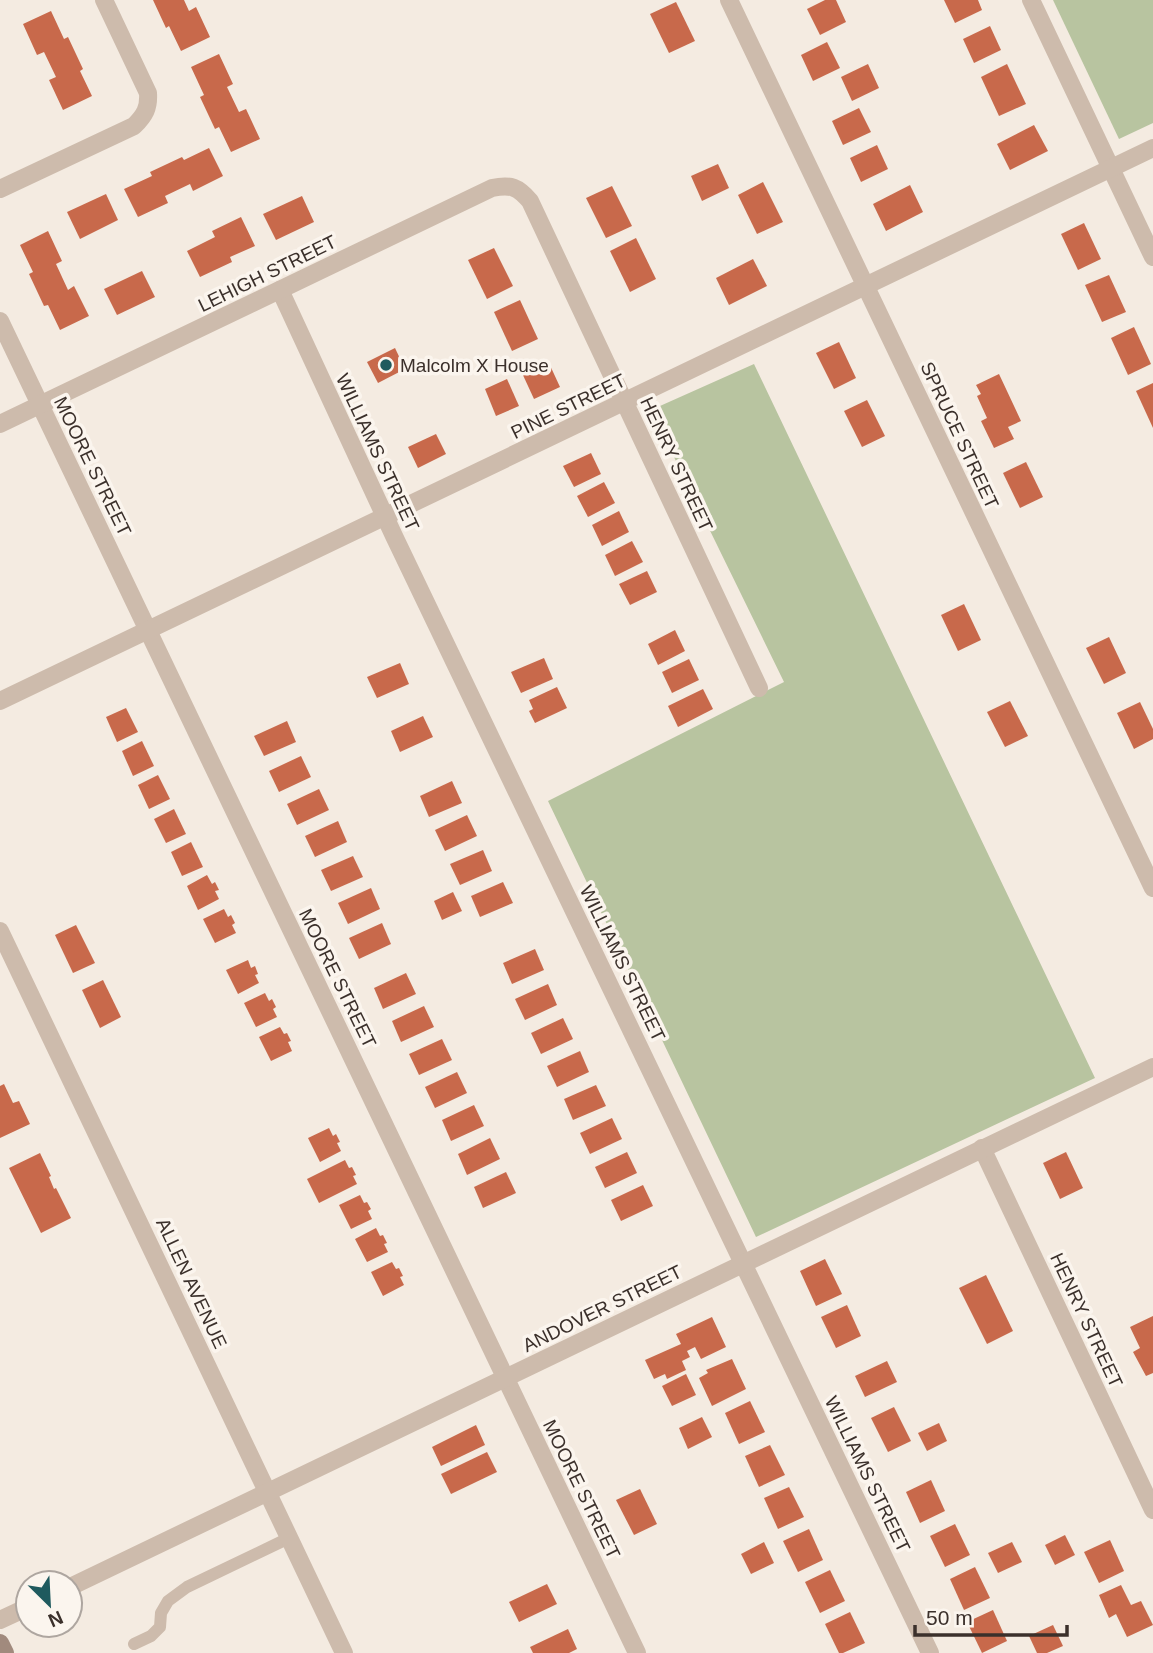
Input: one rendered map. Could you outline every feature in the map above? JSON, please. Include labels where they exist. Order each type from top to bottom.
[{"type":"main road","points":[[0,1643],[5,1653]]},
{"type":"street","points":[[0,189],[134,125],[144,116],[149,104],[148,93],[104,0]]},
{"type":"street","name":"SPRUCE STREET","points":[[729,0],[1153,888]]},
{"type":"street","points":[[1031,0],[1153,257]]},
{"type":"street","name":"PINE STREET","points":[[0,701],[1153,148]]},
{"type":"street","name":"LEHIGH STREET","points":[[0,424],[492,188],[513,187]]},
{"type":"street","name":"HENRY STREET","points":[[513,187],[523,192],[530,201],[759,688]]},
{"type":"street","name":"WILLIAMS STREET","points":[[280,290],[385,517],[930,1653]]},
{"type":"street","name":"MOORE STREET","points":[[0,321],[637,1653]]},
{"type":"street","name":"ALLEN AVENUE","points":[[0,931],[344,1653]]},
{"type":"street","name":"ANDOVER STREET","points":[[84,1580],[1153,1067]]},
{"type":"street","name":"HENRY STREET","points":[[982,1148],[1153,1510]]},
{"type":"lane","points":[[134,1644],[151,1636],[160,1627],[161,1613],[168,1601],[187,1587],[289,1538]]},
{"type":"green space","points":[[1053,0],[1153,0],[1153,123],[1119,139]]},
{"type":"green space","points":[[754,364],[1095,1078],[756,1237],[548,801],[784,682],[651,410]]},
{"type":"building","points":[[153,0],[184,0],[189,11],[196,7],[210,37],[181,51]]},
{"type":"building","points":[[825,0],[836,0],[846,22],[820,35],[807,9]]},
{"type":"building","points":[[944,0],[978,0],[982,10],[955,23]]},
{"type":"building","points":[[676,2],[695,41],[669,53],[650,14]]},
{"type":"building","points":[[51,11],[64,39],[68,37],[92,96],[63,110],[49,80],[56,77],[44,52],[37,55],[23,24]]},
{"type":"building","points":[[990,26],[1001,50],[974,63],[963,39]]},
{"type":"building","points":[[827,42],[840,68],[813,81],[801,55]]},
{"type":"building","points":[[219,54],[233,84],[227,87],[239,112],[246,109],[260,139],[231,152],[219,127],[215,129],[200,97],[204,95],[191,67]]},
{"type":"building","points":[[868,64],[879,88],[852,101],[841,77]]},
{"type":"building","points":[[1007,64],[1026,104],[999,116],[981,77]]},
{"type":"building","points":[[859,108],[871,132],[843,145],[832,121]]},
{"type":"building","points":[[1034,125],[1048,151],[1010,170],[997,144]]},
{"type":"building","points":[[877,145],[888,169],[861,182],[850,158]]},
{"type":"building","points":[[209,148],[223,176],[193,191],[190,184],[165,196],[168,203],[138,217],[124,189],[152,176],[150,172]]},
{"type":"building","points":[[718,164],[729,188],[702,201],[691,176]]},
{"type":"building","points":[[763,182],[783,222],[757,234],[738,195]]},
{"type":"building","points":[[910,185],[923,212],[886,231],[873,204]]},
{"type":"building","points":[[612,186],[632,226],[606,238],[586,198]]},
{"type":"building","points":[[106,194],[118,220],[80,239],[67,212]]},
{"type":"building","points":[[302,196],[314,222],[276,240],[263,214]]},
{"type":"building","points":[[241,217],[255,246],[230,257],[232,262],[200,277],[187,251],[215,237],[212,231]]},
{"type":"building","points":[[1084,223],[1101,259],[1078,270],[1061,234]]},
{"type":"building","points":[[48,231],[62,261],[56,264],[68,290],[74,286],[89,316],[60,330],[48,305],[44,306],[29,274],[33,272],[20,245]]},
{"type":"building","points":[[636,238],[656,279],[630,292],[610,251]]},
{"type":"building","points":[[494,248],[513,286],[487,299],[468,260]]},
{"type":"building","points":[[753,259],[767,286],[729,305],[716,278]]},
{"type":"building","points":[[142,271],[155,297],[117,315],[104,289]]},
{"type":"building","points":[[1109,275],[1126,312],[1102,322],[1085,285]]},
{"type":"building","points":[[520,300],[538,339],[512,351],[494,312]]},
{"type":"building","points":[[1134,327],[1151,364],[1128,375],[1111,338]]},
{"type":"building","points":[[839,342],[856,378],[834,389],[816,353]]},
{"type":"building","name":"Malcolm X House","points":[[395,348],[405,369],[378,383],[367,362]]},
{"type":"building","points":[[548,361],[560,387],[534,399],[522,373]]},
{"type":"building","points":[[999,374],[1021,421],[1008,427],[1014,439],[994,448],[981,421],[987,418],[977,396],[981,394],[976,385]]},
{"type":"building","points":[[507,379],[519,406],[496,416],[485,389]]},
{"type":"building","points":[[1153,383],[1153,428],[1136,391]]},
{"type":"building","points":[[867,400],[885,436],[862,447],[844,411]]},
{"type":"building","points":[[436,434],[446,454],[418,468],[408,447]]},
{"type":"building","points":[[591,453],[601,474],[574,487],[563,466]]},
{"type":"building","points":[[1026,462],[1043,497],[1020,508],[1003,473]]},
{"type":"building","points":[[604,482],[615,503],[588,517],[577,496]]},
{"type":"building","points":[[619,511],[629,532],[602,546],[592,525]]},
{"type":"building","points":[[632,541],[643,562],[615,576],[605,555]]},
{"type":"building","points":[[647,571],[657,592],[630,605],[619,584]]},
{"type":"building","points":[[964,604],[981,640],[958,651],[941,615]]},
{"type":"building","points":[[675,630],[685,651],[658,665],[648,644]]},
{"type":"building","points":[[1109,637],[1126,673],[1104,684],[1086,648]]},
{"type":"building","points":[[544,658],[553,679],[521,693],[511,672]]},
{"type":"building","points":[[689,659],[699,680],[672,693],[662,672]]},
{"type":"building","points":[[400,663],[409,684],[377,698],[367,677]]},
{"type":"building","points":[[557,687],[567,708],[535,723],[529,711],[533,709],[529,700]]},
{"type":"building","points":[[703,689],[713,709],[678,727],[668,706]]},
{"type":"building","points":[[1010,701],[1028,736],[1005,747],[987,712]]},
{"type":"building","points":[[1140,702],[1153,729],[1153,739],[1134,749],[1117,713]]},
{"type":"building","points":[[126,708],[138,732],[117,742],[106,717]]},
{"type":"building","points":[[423,716],[433,737],[400,752],[391,731]]},
{"type":"building","points":[[287,721],[296,742],[264,756],[254,736]]},
{"type":"building","points":[[142,741],[154,766],[133,776],[122,751]]},
{"type":"building","points":[[301,756],[311,777],[279,792],[269,771]]},
{"type":"building","points":[[158,775],[170,799],[149,809],[138,785]]},
{"type":"building","points":[[452,781],[462,803],[429,817],[420,796]]},
{"type":"building","points":[[319,789],[329,810],[297,825],[287,804]]},
{"type":"building","points":[[174,809],[186,834],[166,843],[154,819]]},
{"type":"building","points":[[467,815],[477,836],[445,851],[435,830]]},
{"type":"building","points":[[338,821],[347,842],[315,857],[305,836]]},
{"type":"building","points":[[191,842],[203,867],[182,876],[171,852]]},
{"type":"building","points":[[483,850],[492,871],[460,885],[450,864]]},
{"type":"building","points":[[353,856],[363,877],[331,891],[321,870]]},
{"type":"building","points":[[207,875],[219,890],[215,891],[219,899],[198,910],[187,886]]},
{"type":"building","points":[[503,882],[513,903],[480,917],[471,896]]},
{"type":"building","points":[[371,888],[380,909],[348,924],[338,903]]},
{"type":"building","points":[[453,892],[462,911],[442,920],[434,901]]},
{"type":"building","points":[[224,909],[235,923],[232,925],[236,933],[215,943],[203,919]]},
{"type":"building","points":[[382,923],[391,944],[359,959],[349,938]]},
{"type":"building","points":[[76,925],[95,963],[73,973],[55,935]]},
{"type":"building","points":[[535,949],[544,970],[512,984],[503,963]]},
{"type":"building","points":[[248,960],[251,968],[255,966],[259,983],[238,994],[226,970]]},
{"type":"building","points":[[406,973],[416,994],[383,1009],[374,988]]},
{"type":"building","points":[[103,980],[121,1017],[100,1028],[82,990]]},
{"type":"building","points":[[548,984],[557,1005],[525,1020],[515,999]]},
{"type":"building","points":[[265,993],[276,1007],[273,1009],[277,1017],[256,1027],[244,1003]]},
{"type":"building","points":[[424,1006],[434,1027],[401,1042],[392,1021]]},
{"type":"building","points":[[563,1018],[573,1039],[541,1054],[531,1033]]},
{"type":"building","points":[[280,1027],[291,1041],[288,1042],[292,1051],[271,1061],[259,1037]]},
{"type":"building","points":[[442,1039],[452,1060],[419,1075],[409,1054]]},
{"type":"building","points":[[580,1051],[589,1072],[557,1087],[547,1066]]},
{"type":"building","points":[[457,1072],[467,1093],[435,1108],[425,1087]]},
{"type":"building","points":[[4,1084],[13,1103],[19,1101],[30,1124],[0,1138],[0,1086]]},
{"type":"building","points":[[596,1085],[606,1106],[573,1120],[564,1099]]},
{"type":"building","points":[[474,1105],[484,1126],[451,1141],[442,1120]]},
{"type":"building","points":[[612,1118],[622,1139],[590,1154],[580,1133]]},
{"type":"building","points":[[329,1128],[333,1136],[336,1134],[341,1151],[320,1162],[308,1138]]},
{"type":"building","points":[[490,1138],[500,1159],[467,1175],[458,1154]]},
{"type":"building","points":[[627,1152],[637,1173],[605,1188],[595,1167]]},
{"type":"building","points":[[1066,1152],[1083,1188],[1060,1199],[1043,1163]]},
{"type":"building","points":[[40,1153],[54,1189],[56,1188],[71,1218],[41,1233],[9,1168]]},
{"type":"building","points":[[345,1160],[356,1175],[353,1176],[357,1184],[319,1203],[307,1179]]},
{"type":"building","points":[[506,1172],[516,1193],[483,1208],[474,1187]]},
{"type":"building","points":[[643,1185],[653,1206],[621,1221],[611,1200]]},
{"type":"building","points":[[360,1195],[371,1209],[368,1211],[372,1219],[351,1229],[339,1205]]},
{"type":"building","points":[[376,1228],[387,1243],[384,1244],[388,1252],[367,1262],[355,1239]]},
{"type":"building","points":[[825,1259],[842,1294],[816,1306],[800,1271]]},
{"type":"building","points":[[392,1262],[396,1269],[399,1268],[404,1285],[383,1296],[371,1272]]},
{"type":"building","points":[[986,1275],[1013,1331],[987,1344],[959,1288]]},
{"type":"building","points":[[847,1305],[861,1336],[836,1348],[821,1317]]},
{"type":"building","points":[[1153,1316],[1153,1373],[1146,1376],[1133,1352],[1140,1348],[1130,1327]]},
{"type":"building","points":[[712,1317],[726,1347],[701,1359],[695,1347],[687,1351],[690,1357],[682,1361],[686,1370],[667,1379],[665,1374],[654,1379],[645,1360],[681,1344],[676,1334]]},
{"type":"building","points":[[732,1359],[746,1389],[712,1406],[699,1378],[708,1373],[706,1370]]},
{"type":"building","points":[[887,1361],[897,1382],[865,1397],[855,1376]]},
{"type":"building","points":[[686,1374],[696,1395],[672,1406],[662,1386]]},
{"type":"building","points":[[750,1401],[765,1432],[739,1444],[725,1413]]},
{"type":"building","points":[[894,1407],[911,1441],[888,1452],[871,1418]]},
{"type":"building","points":[[702,1417],[712,1437],[688,1449],[679,1428]]},
{"type":"building","points":[[939,1423],[947,1441],[927,1451],[918,1433]]},
{"type":"building","points":[[476,1425],[485,1445],[441,1466],[432,1447]]},
{"type":"building","points":[[770,1445],[785,1475],[759,1487],[745,1456]]},
{"type":"building","points":[[487,1452],[497,1472],[451,1494],[441,1474]]},
{"type":"building","points":[[931,1480],[945,1511],[920,1523],[906,1492]]},
{"type":"building","points":[[789,1487],[804,1517],[778,1529],[764,1498]]},
{"type":"building","points":[[640,1489],[657,1524],[634,1535],[616,1500]]},
{"type":"building","points":[[955,1524],[970,1555],[945,1567],[930,1536]]},
{"type":"building","points":[[809,1529],[823,1560],[798,1572],[783,1541]]},
{"type":"building","points":[[1065,1535],[1075,1555],[1055,1565],[1045,1545]]},
{"type":"building","points":[[1110,1540],[1124,1571],[1099,1583],[1084,1552]]},
{"type":"building","points":[[764,1542],[774,1563],[751,1574],[741,1554]]},
{"type":"building","points":[[1012,1542],[1022,1562],[998,1573],[988,1553]]},
{"type":"building","points":[[975,1567],[990,1598],[964,1610],[950,1579]]},
{"type":"building","points":[[830,1570],[845,1601],[820,1613],[805,1582]]},
{"type":"building","points":[[547,1584],[557,1604],[519,1622],[509,1602]]},
{"type":"building","points":[[1121,1585],[1131,1605],[1141,1601],[1153,1625],[1127,1637],[1116,1614],[1109,1618],[1099,1595]]},
{"type":"building","points":[[993,1610],[1007,1641],[982,1653],[967,1622]]},
{"type":"building","points":[[850,1612],[865,1643],[839,1653],[825,1624]]},
{"type":"building","points":[[1053,1625],[1063,1646],[1047,1653],[1037,1653],[1029,1636]]},
{"type":"building","points":[[568,1629],[577,1649],[569,1653],[533,1653],[530,1647]]},
{"type":"place","name":"Malcolm X House","points":[[386,365]]}]
